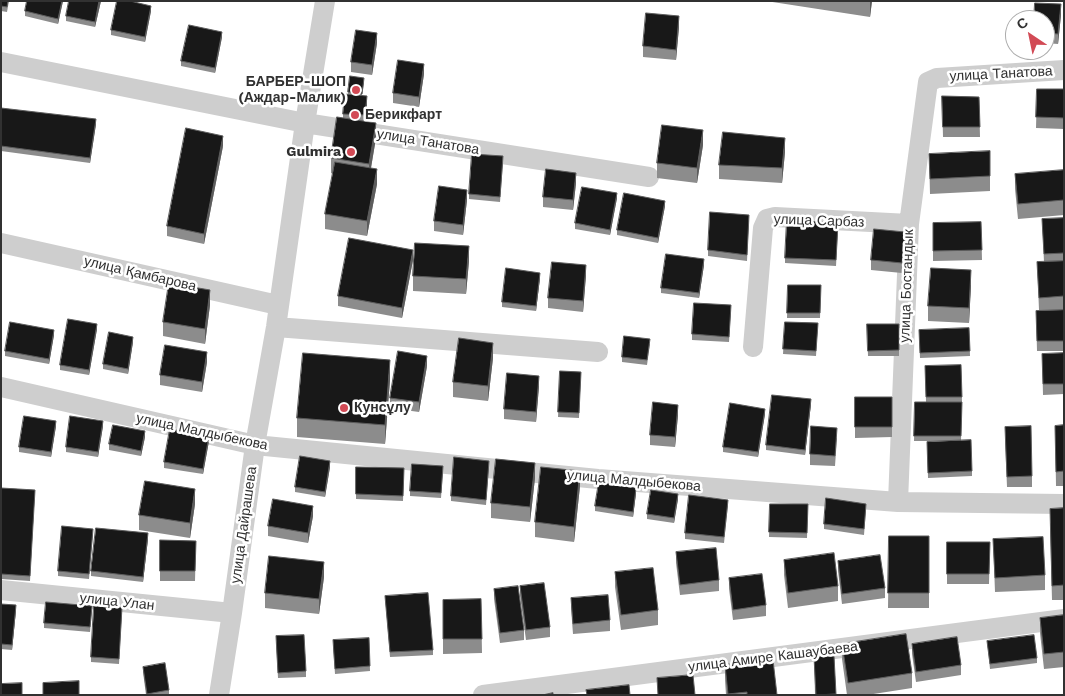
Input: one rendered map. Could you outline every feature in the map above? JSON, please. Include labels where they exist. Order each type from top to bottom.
[{"type":"street","name":"улица Дайрашева","points":[[218,695],[232,613],[254,445],[276,327],[305,123],[325,1]]},
{"type":"street","name":"улица Танатова","points":[[1,62],[305,123],[649,177]]},
{"type":"street","name":"улица Танатова","points":[[937,78],[1064,70]]},
{"type":"street","name":"улица Бостандык","points":[[898,502],[909,224],[928,82],[937,78]]},
{"type":"street","name":"улица Сарбаз","points":[[753,347],[762,228],[767,219],[775,217],[909,224]]},
{"type":"street","name":"улица Қамбарова","points":[[1,243],[278,305]]},
{"type":"street","points":[[276,327],[598,352]]},
{"type":"street","name":"улица Малдыбекова","points":[[1,387],[254,445],[598,479],[898,502],[1064,504]]},
{"type":"street","name":"улица Улан","points":[[1,590],[232,613]]},
{"type":"street","name":"улица Амире Кашаубаева","points":[[483,695],[1064,619]]},
{"type":"building","points":[[1,1],[8,1],[7,7],[1,6]]},
{"type":"building","points":[[27,1],[62,1],[58,19],[25,11]]},
{"type":"building","points":[[69,1],[99,1],[95,22],[66,16]]},
{"type":"building","points":[[117,1],[130,1],[151,6],[145,37],[111,30]]},
{"type":"building","points":[[1035,3],[1061,4],[1058,34],[1055,34],[1055,10],[1035,10]]},
{"type":"building","points":[[646,13],[679,16],[676,50],[643,46]]},
{"type":"building","points":[[189,25],[222,32],[215,68],[181,61]]},
{"type":"building","points":[[356,30],[377,33],[372,65],[351,62]]},
{"type":"building","points":[[398,60],[424,64],[419,97],[393,93]]},
{"type":"building","name":"БАРБЕР-ШОП (Аждар-Малик)","points":[[350,76],[364,78],[362,94],[348,92]]},
{"type":"building","points":[[1037,89],[1064,89],[1064,118],[1036,117]]},
{"type":"building","points":[[345,94],[367,96],[365,115],[343,114]]},
{"type":"building","points":[[942,96],[979,97],[980,127],[943,127]]},
{"type":"building","points":[[1,108],[96,119],[90,158],[1,146]]},
{"type":"building","points":[[337,117],[376,123],[369,164],[331,158]]},
{"type":"building","points":[[662,125],[703,130],[697,168],[657,163]]},
{"type":"building","points":[[186,128],[223,136],[204,234],[167,226]]},
{"type":"building","points":[[723,132],[785,138],[782,168],[719,165]]},
{"type":"building","points":[[990,151],[990,176],[930,179],[929,154]]},
{"type":"building","points":[[472,154],[503,156],[500,197],[469,194]]},
{"type":"building","points":[[335,162],[377,169],[367,221],[325,214]]},
{"type":"building","points":[[546,169],[576,173],[573,200],[543,197]]},
{"type":"building","points":[[1064,170],[1064,200],[1018,204],[1015,174]]},
{"type":"building","points":[[439,186],[467,190],[463,225],[434,221]]},
{"type":"building","points":[[582,187],[617,193],[610,230],[575,223]]},
{"type":"building","points":[[624,193],[665,201],[658,238],[617,230]]},
{"type":"building","points":[[710,212],[749,215],[747,255],[708,250]]},
{"type":"building","points":[[1064,218],[1064,253],[1044,254],[1042,219]]},
{"type":"building","points":[[787,220],[838,223],[836,260],[785,258]]},
{"type":"building","points":[[981,222],[982,250],[933,251],[933,223]]},
{"type":"building","points":[[874,229],[905,232],[902,263],[871,260]]},
{"type":"building","points":[[349,238],[413,250],[402,308],[338,296]]},
{"type":"building","points":[[415,243],[469,246],[466,279],[413,276]]},
{"type":"building","points":[[666,254],[704,259],[699,293],[661,288]]},
{"type":"building","points":[[1064,261],[1064,296],[1039,298],[1037,262]]},
{"type":"building","points":[[552,262],[586,265],[583,301],[548,298]]},
{"type":"building","points":[[506,268],[540,273],[536,306],[502,302]]},
{"type":"building","points":[[931,268],[971,270],[969,308],[928,306]]},
{"type":"building","points":[[169,283],[210,290],[205,329],[163,322]]},
{"type":"building","points":[[788,285],[821,285],[820,313],[787,313]]},
{"type":"building","points":[[694,303],[731,305],[729,337],[692,334]]},
{"type":"building","points":[[1064,310],[1064,341],[1037,341],[1036,311]]},
{"type":"building","points":[[68,319],[97,324],[89,370],[60,365]]},
{"type":"building","points":[[10,322],[54,330],[49,359],[5,351]]},
{"type":"building","points":[[785,322],[818,323],[816,351],[783,349]]},
{"type":"building","points":[[867,324],[899,324],[899,350],[868,351]]},
{"type":"building","points":[[969,328],[970,351],[920,353],[919,330]]},
{"type":"building","points":[[109,332],[133,337],[128,369],[103,364]]},
{"type":"building","points":[[624,336],[650,339],[647,360],[622,357]]},
{"type":"building","points":[[459,338],[493,343],[488,386],[453,382]]},
{"type":"building","points":[[165,345],[207,352],[202,382],[160,375]]},
{"type":"building","points":[[398,351],[427,356],[419,402],[390,398]]},
{"type":"building","name":"Кунсұлу","points":[[303,353],[390,360],[385,425],[297,418]]},
{"type":"building","points":[[1064,353],[1064,384],[1043,384],[1042,354]]},
{"type":"building","points":[[961,365],[962,397],[926,397],[925,366]]},
{"type":"building","points":[[560,371],[581,372],[579,413],[558,412]]},
{"type":"building","points":[[507,373],[539,376],[536,412],[504,409]]},
{"type":"building","points":[[772,395],[811,399],[805,450],[766,445]]},
{"type":"building","points":[[855,397],[892,397],[892,427],[855,427]]},
{"type":"building","points":[[653,402],[678,405],[675,437],[650,435]]},
{"type":"building","points":[[915,402],[962,402],[961,436],[914,436]]},
{"type":"building","points":[[730,403],[765,409],[758,452],[723,447]]},
{"type":"building","points":[[24,416],[56,421],[51,452],[19,447]]},
{"type":"building","points":[[70,416],[103,421],[98,452],[66,447]]},
{"type":"building","points":[[113,425],[145,431],[141,451],[109,444]]},
{"type":"building","points":[[1064,425],[1064,471],[1056,472],[1055,426]]},
{"type":"building","points":[[811,426],[837,428],[835,456],[810,454]]},
{"type":"building","points":[[1031,426],[1032,476],[1007,477],[1005,427]]},
{"type":"building","points":[[170,429],[209,436],[203,469],[164,462]]},
{"type":"building","points":[[971,440],[972,471],[928,473],[927,442]]},
{"type":"building","points":[[300,456],[330,461],[325,492],[295,487]]},
{"type":"building","points":[[454,457],[489,461],[486,500],[451,496]]},
{"type":"building","points":[[496,459],[535,463],[530,507],[491,503]]},
{"type":"building","points":[[412,464],[443,466],[441,493],[410,491]]},
{"type":"building","points":[[356,467],[404,468],[403,496],[356,494]]},
{"type":"building","points":[[541,467],[580,471],[574,527],[535,522]]},
{"type":"building","points":[[145,481],[195,489],[190,523],[139,515]]},
{"type":"building","points":[[599,482],[636,488],[633,512],[595,506]]},
{"type":"building","points":[[1,488],[35,490],[30,576],[1,574]]},
{"type":"building","points":[[651,490],[678,494],[674,518],[647,514]]},
{"type":"building","points":[[689,495],[728,500],[724,537],[685,533]]},
{"type":"building","points":[[826,498],[866,504],[864,529],[824,524]]},
{"type":"building","points":[[273,499],[313,506],[308,533],[268,526]]},
{"type":"building","points":[[770,504],[808,504],[807,533],[769,532]]},
{"type":"building","points":[[1064,508],[1064,585],[1052,586],[1050,509]]},
{"type":"building","points":[[62,526],[93,529],[89,574],[58,571]]},
{"type":"building","points":[[96,528],[148,533],[143,577],[91,571]]},
{"type":"building","points":[[889,536],[929,536],[929,593],[888,593]]},
{"type":"building","points":[[1043,537],[1045,575],[995,578],[993,539]]},
{"type":"building","points":[[160,540],[196,541],[195,571],[160,571]]},
{"type":"building","points":[[947,542],[990,542],[989,574],[947,574]]},
{"type":"building","points":[[716,548],[719,580],[680,585],[676,552]]},
{"type":"building","points":[[834,553],[838,586],[788,593],[784,560]]},
{"type":"building","points":[[880,555],[885,588],[842,594],[838,561]]},
{"type":"building","points":[[269,556],[324,562],[319,599],[265,593]]},
{"type":"building","points":[[653,568],[658,610],[621,615],[615,572]]},
{"type":"building","points":[[762,574],[766,605],[733,610],[729,578]]},
{"type":"building","points":[[544,583],[550,627],[526,630],[520,586]]},
{"type":"building","points":[[518,586],[524,630],[500,633],[494,589]]},
{"type":"building","points":[[428,593],[433,650],[390,652],[385,596]]},
{"type":"building","points":[[608,595],[610,620],[573,624],[571,598]]},
{"type":"building","points":[[481,599],[482,639],[443,639],[443,600]]},
{"type":"building","points":[[46,602],[92,606],[90,627],[44,623]]},
{"type":"building","points":[[1,604],[16,605],[12,645],[1,644]]},
{"type":"building","points":[[94,606],[122,607],[119,659],[91,657]]},
{"type":"building","points":[[1064,615],[1064,652],[1044,654],[1040,618]]},
{"type":"building","points":[[906,634],[912,673],[848,683],[842,644]]},
{"type":"building","points":[[304,635],[306,671],[278,673],[276,636]]},
{"type":"building","points":[[1034,635],[1037,658],[990,664],[987,641]]},
{"type":"building","points":[[957,637],[961,665],[916,672],[912,644]]},
{"type":"building","points":[[369,638],[370,666],[335,669],[333,640]]},
{"type":"building","points":[[834,656],[836,694],[816,695],[814,657]]},
{"type":"building","points":[[773,660],[777,695],[747,695],[747,692],[728,694],[725,665]]},
{"type":"building","points":[[165,663],[169,690],[147,694],[143,667]]},
{"type":"building","points":[[693,675],[695,695],[658,695],[657,678]]},
{"type":"building","points":[[79,681],[79,695],[43,695],[43,683]]},
{"type":"building","points":[[22,683],[22,695],[1,695],[1,684]]},
{"type":"building","points":[[629,685],[630,695],[587,695],[586,690]]},
{"type":"place","name":"БАРБЕР-ШОП (Аждар-Малик)","points":[[356,90]]},
{"type":"place","name":"Берикфарт","points":[[355,115]]},
{"type":"place","name":"Gulmira","points":[[351,152]]},
{"type":"place","name":"Кунсұлу","points":[[344,408]]}]
